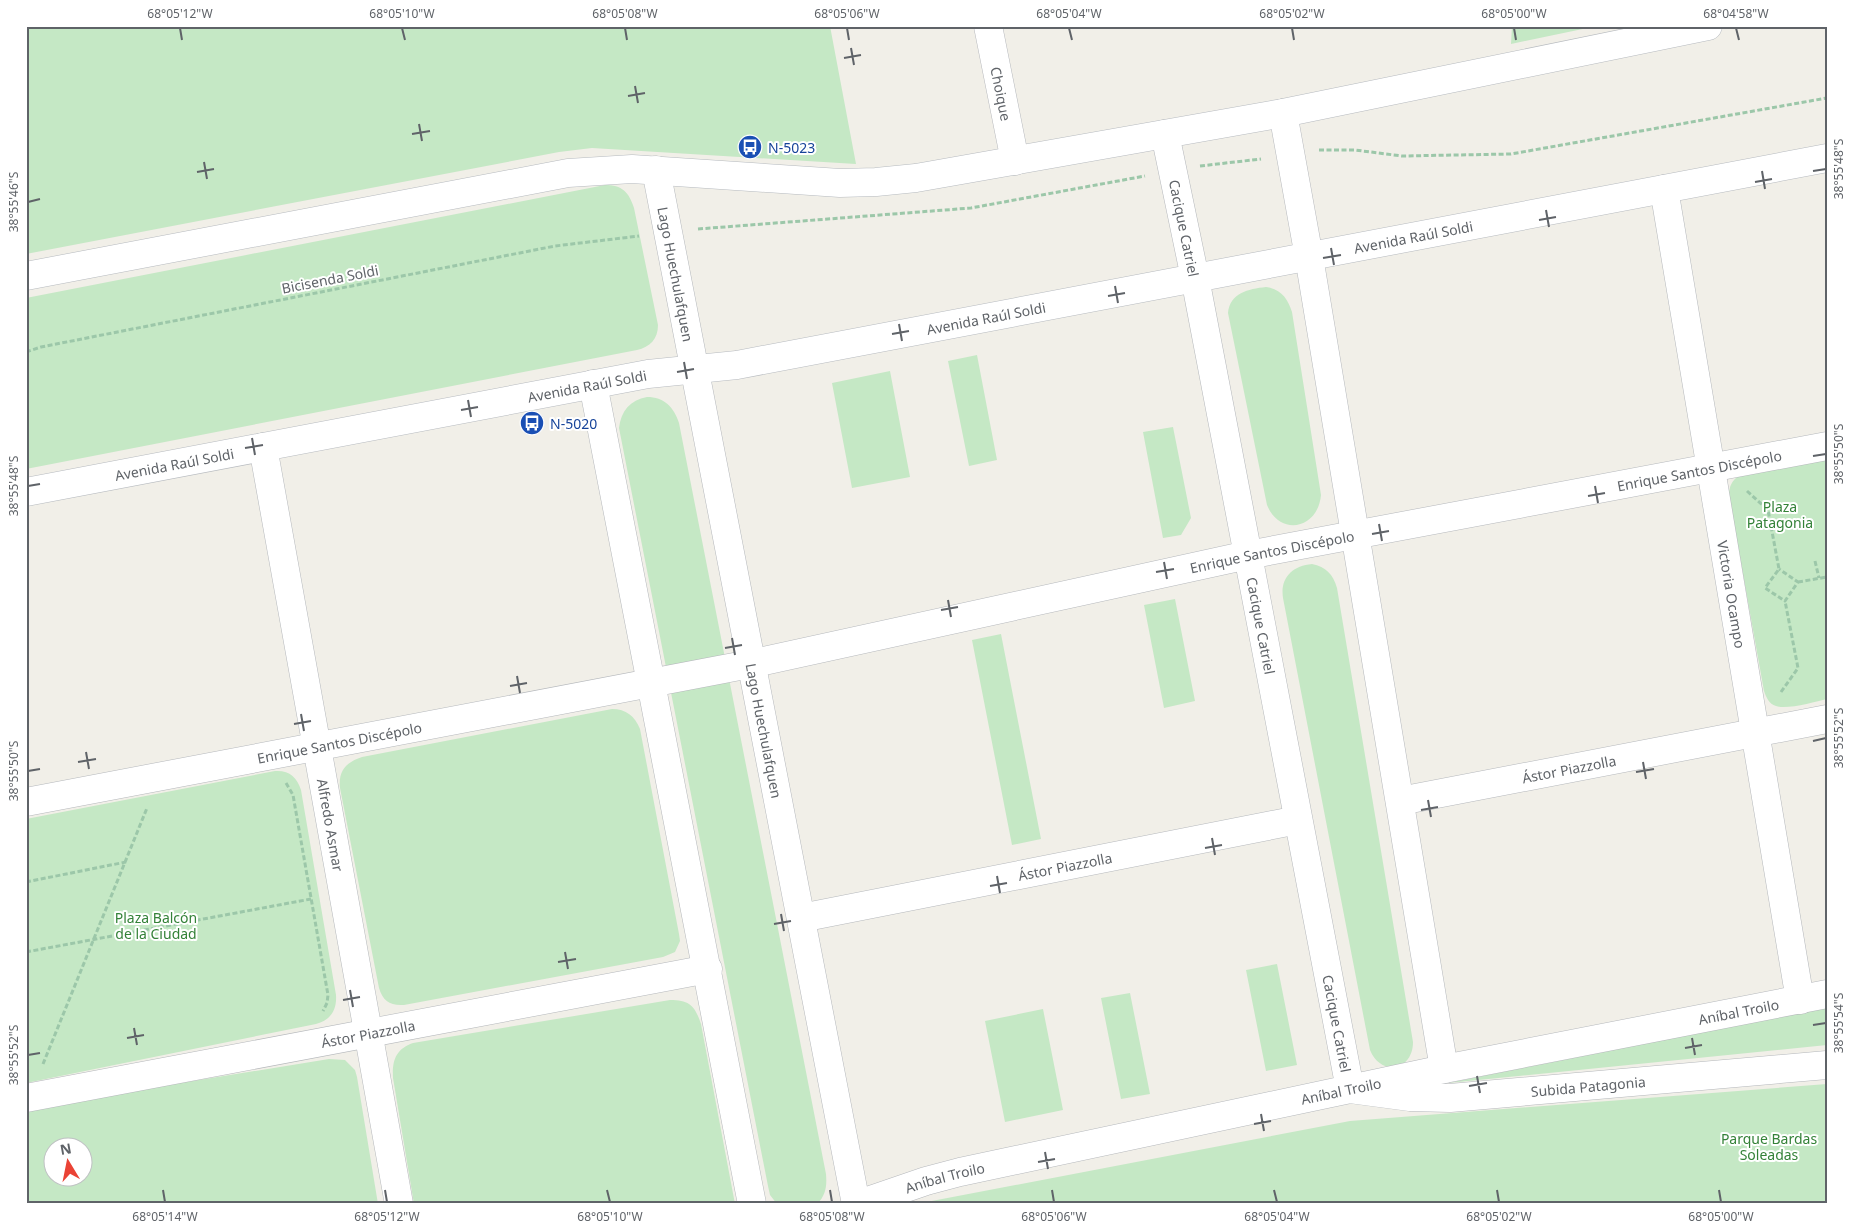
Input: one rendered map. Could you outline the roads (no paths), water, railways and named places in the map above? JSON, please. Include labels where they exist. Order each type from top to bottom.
[{"type":"street","name":"Choique","points":[[988,26],[1015,161]]},
{"type":"street","points":[[26,276],[548,176],[611,169],[656,170],[804,181],[867,182],[916,178],[1283,113],[1708,26]]},
{"type":"street","points":[[1283,113],[1356,535],[1444,1069]]},
{"type":"street","name":"Cacique Catriel","points":[[1165,134],[1195,278],[1350,1089]]},
{"type":"street","name":"Avenida Raúl Soldi","points":[[26,492],[648,374],[737,365],[1827,158]]},
{"type":"street","name":"Lago Huechulafquen","points":[[656,170],[750,664],[857,1204]]},
{"type":"street","name":"Victoria Ocampo","points":[[1664,189],[1800,1000]]},
{"type":"street","points":[[594,384],[752,1204]]},
{"type":"street","name":"Enrique Santos Discépolo","points":[[26,802],[750,664],[1248,555],[1827,446]]},
{"type":"street","name":"Alfredo Asmar","points":[[263,447],[399,1204]]},
{"type":"street","name":"Ástor Piazzolla","points":[[1400,801],[1827,720]]},
{"type":"street","name":"Ástor Piazzolla","points":[[801,918],[1298,820]]},
{"type":"street","name":"Ástor Piazzolla","points":[[26,1098],[708,969]]},
{"type":"street","name":"Aníbal Troilo","points":[[857,1204],[960,1172],[1444,1069],[1827,994]]},
{"type":"street","name":"Subida Patagonia","points":[[1350,1089],[1410,1097],[1450,1098],[1827,1065]]},
{"type":"place","name":"N-5023","points":[[750,147]]},
{"type":"place","name":"N-5020","points":[[532,423]]},
{"type":"park label","name":"Plaza Patagonia","points":[[1780,514]]},
{"type":"park label","name":"Plaza Balcón de la Ciudad","points":[[156,926]]},
{"type":"park label","name":"Parque Bardas Soleadas","points":[[1769,1146]]}]
